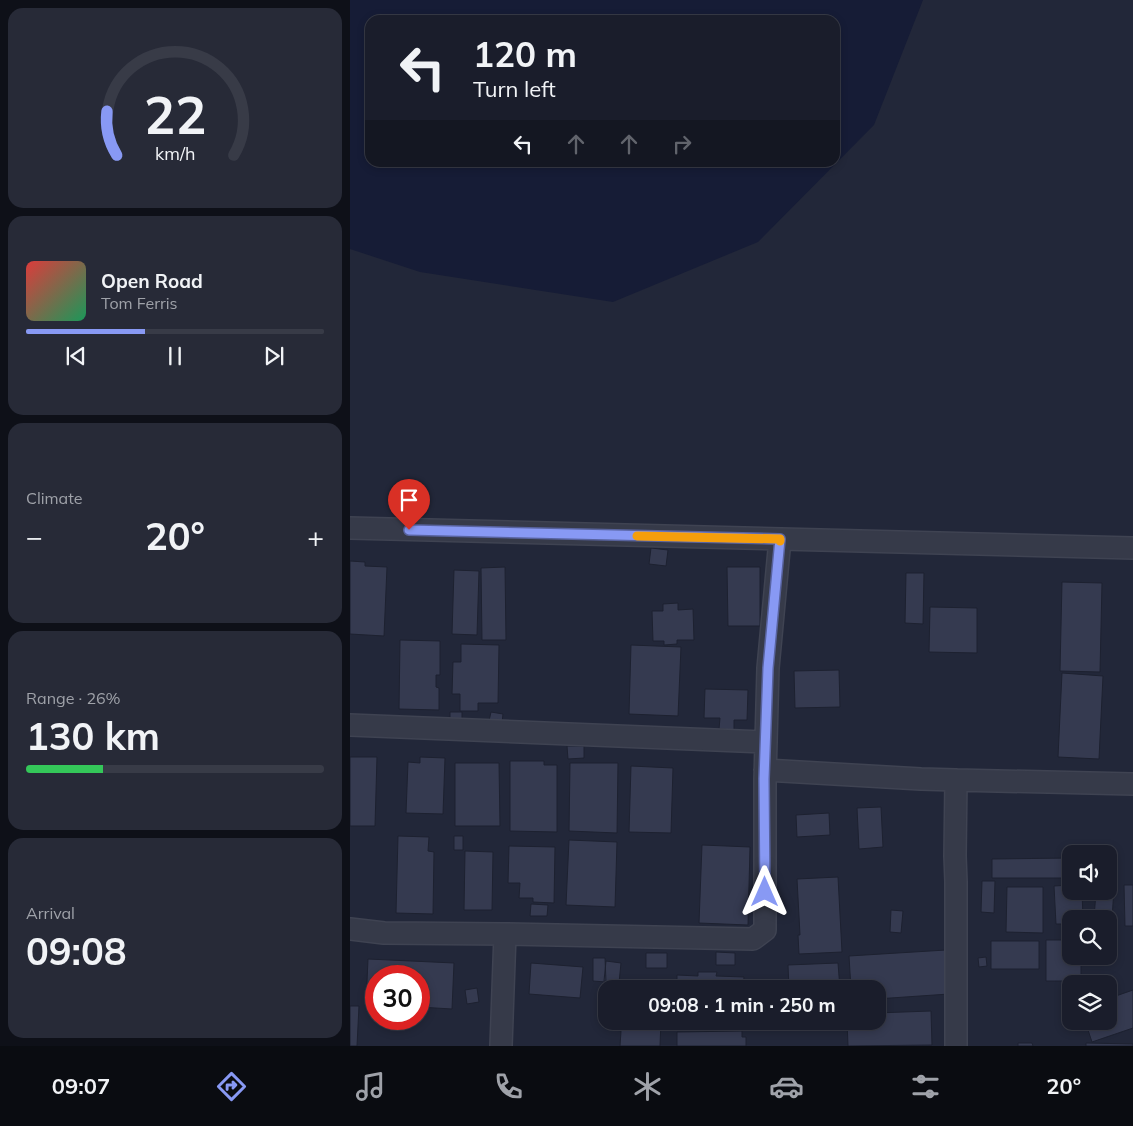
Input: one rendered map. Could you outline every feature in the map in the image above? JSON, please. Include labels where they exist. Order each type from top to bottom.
[{"type":"street","points":[[350,528],[1133,548]]},
{"type":"street","points":[[350,929],[384,933],[752,939],[759,936],[765,930],[765,770],[768,668],[780,539]]},
{"type":"street","points":[[350,725],[766,742]]},
{"type":"street","points":[[765,770],[921,779],[1133,784]]},
{"type":"street","points":[[956,780],[956,1046]]},
{"type":"street","points":[[501,1046],[505,934]]},
{"type":"water","points":[[350,0],[923,0],[874,125],[840,159],[840,15],[365,15],[365,167],[832,167],[758,242],[613,302],[420,272],[350,249]]},
{"type":"building","points":[[651,548],[668,550],[666,566],[649,564]]},
{"type":"building","points":[[350,561],[365,562],[365,566],[387,567],[384,636],[350,634]]},
{"type":"building","points":[[505,567],[506,640],[482,640],[481,568]]},
{"type":"building","points":[[727,567],[760,567],[760,626],[728,626]]},
{"type":"building","points":[[454,570],[479,571],[477,635],[452,634]]},
{"type":"building","points":[[906,573],[924,573],[923,624],[905,623]]},
{"type":"building","points":[[1062,582],[1102,583],[1100,672],[1060,671]]},
{"type":"building","points":[[678,603],[678,610],[693,609],[694,640],[677,640],[677,644],[664,645],[664,641],[653,641],[652,611],[663,611],[663,604]]},
{"type":"building","points":[[930,607],[977,608],[977,653],[929,652]]},
{"type":"building","points":[[400,640],[440,641],[440,675],[436,675],[436,687],[439,688],[439,710],[399,709]]},
{"type":"building","points":[[461,644],[499,645],[498,703],[478,703],[478,711],[460,711],[460,694],[452,694],[453,662],[461,662]]},
{"type":"building","points":[[631,645],[681,647],[678,716],[629,714]]},
{"type":"building","points":[[839,670],[840,707],[795,708],[794,671]]},
{"type":"building","points":[[1062,673],[1103,676],[1099,759],[1058,757]]},
{"type":"building","points":[[705,689],[748,690],[747,720],[734,720],[734,730],[719,729],[720,718],[704,718]]},
{"type":"building","points":[[450,712],[462,712],[462,721],[450,721]]},
{"type":"building","points":[[491,712],[503,714],[502,723],[489,721]]},
{"type":"building","points":[[567,746],[584,746],[584,758],[568,759]]},
{"type":"building","points":[[350,757],[377,757],[375,826],[350,826]]},
{"type":"building","points":[[420,757],[445,758],[443,814],[406,813],[408,762],[420,763]]},
{"type":"building","points":[[510,761],[544,761],[544,765],[557,765],[557,832],[510,831]]},
{"type":"building","points":[[455,763],[499,763],[500,826],[455,826]]},
{"type":"building","points":[[570,763],[618,763],[617,833],[569,831]]},
{"type":"building","points":[[631,766],[673,768],[671,833],[629,832]]},
{"type":"building","points":[[881,807],[883,847],[859,849],[857,808]]},
{"type":"building","points":[[829,813],[830,835],[797,837],[796,815]]},
{"type":"building","points":[[398,836],[429,837],[428,851],[434,852],[433,914],[396,913]]},
{"type":"building","points":[[454,836],[463,836],[463,850],[454,850]]},
{"type":"building","points":[[569,840],[617,842],[615,907],[566,905]]},
{"type":"building","points":[[702,845],[750,847],[748,925],[699,923]]},
{"type":"building","points":[[509,846],[555,847],[554,903],[533,902],[533,898],[519,898],[520,883],[508,883]]},
{"type":"building","points":[[465,851],[493,852],[492,910],[464,910]]},
{"type":"building","points":[[1062,858],[1062,878],[992,878],[992,859]]},
{"type":"building","points":[[838,877],[842,952],[799,954],[798,935],[800,935],[797,879]]},
{"type":"building","points":[[982,881],[995,881],[994,913],[981,912]]},
{"type":"building","points":[[1124,885],[1133,885],[1133,926],[1125,926]]},
{"type":"building","points":[[1054,886],[1062,886],[1062,900],[1082,900],[1083,910],[1062,910],[1062,924],[1056,924]]},
{"type":"building","points":[[1007,887],[1043,887],[1043,933],[1006,932]]},
{"type":"building","points":[[1095,900],[1113,900],[1113,910],[1095,910]]},
{"type":"building","points":[[531,904],[548,905],[547,916],[530,916]]},
{"type":"building","points":[[891,910],[903,911],[901,933],[890,932]]},
{"type":"building","points":[[1046,940],[1062,940],[1062,965],[1081,965],[1081,975],[1062,975],[1062,981],[1046,981]]},
{"type":"building","points":[[991,941],[1039,941],[1039,969],[991,969]]},
{"type":"building","points":[[946,950],[949,994],[886,998],[886,980],[850,980],[849,956]]},
{"type":"building","points":[[716,952],[735,953],[735,965],[716,965]]},
{"type":"building","points":[[646,953],[667,953],[667,968],[646,968]]},
{"type":"building","points":[[986,957],[987,966],[979,967],[978,958]]},
{"type":"building","points":[[593,958],[605,958],[606,980],[593,981]]},
{"type":"building","points":[[368,959],[454,963],[452,1009],[430,1008],[430,965],[368,965]]},
{"type":"building","points":[[606,961],[621,963],[619,980],[604,980]]},
{"type":"building","points":[[531,963],[583,967],[580,998],[529,994]]},
{"type":"building","points":[[838,963],[839,980],[789,980],[788,965]]},
{"type":"building","points":[[698,972],[717,972],[716,976],[744,977],[744,980],[677,980],[677,975],[698,976]]},
{"type":"building","points":[[477,988],[479,1002],[467,1004],[465,990]]},
{"type":"building","points":[[1133,990],[1133,1028],[1092,1042],[1088,1030],[1117,1030],[1117,996]]},
{"type":"building","points":[[350,1006],[359,1006],[357,1046],[350,1046]]},
{"type":"building","points":[[931,1011],[932,1045],[848,1046],[847,1030],[886,1030],[886,1013]]},
{"type":"building","points":[[615,1030],[661,1030],[660,1046],[620,1046],[621,1031]]},
{"type":"building","points":[[742,1031],[742,1037],[746,1037],[746,1046],[677,1046],[677,1032]]},
{"type":"building","points":[[1018,1043],[1032,1043],[1033,1046],[1018,1046]]},
{"type":"building","points":[[1086,1043],[1133,1044],[1133,1046],[1086,1046]]},
{"type":"slow traffic","points":[[637,536],[780,539],[780,541]]},
{"type":"route","points":[[409,530],[780,539],[768,668],[764,779],[765,892]]}]
